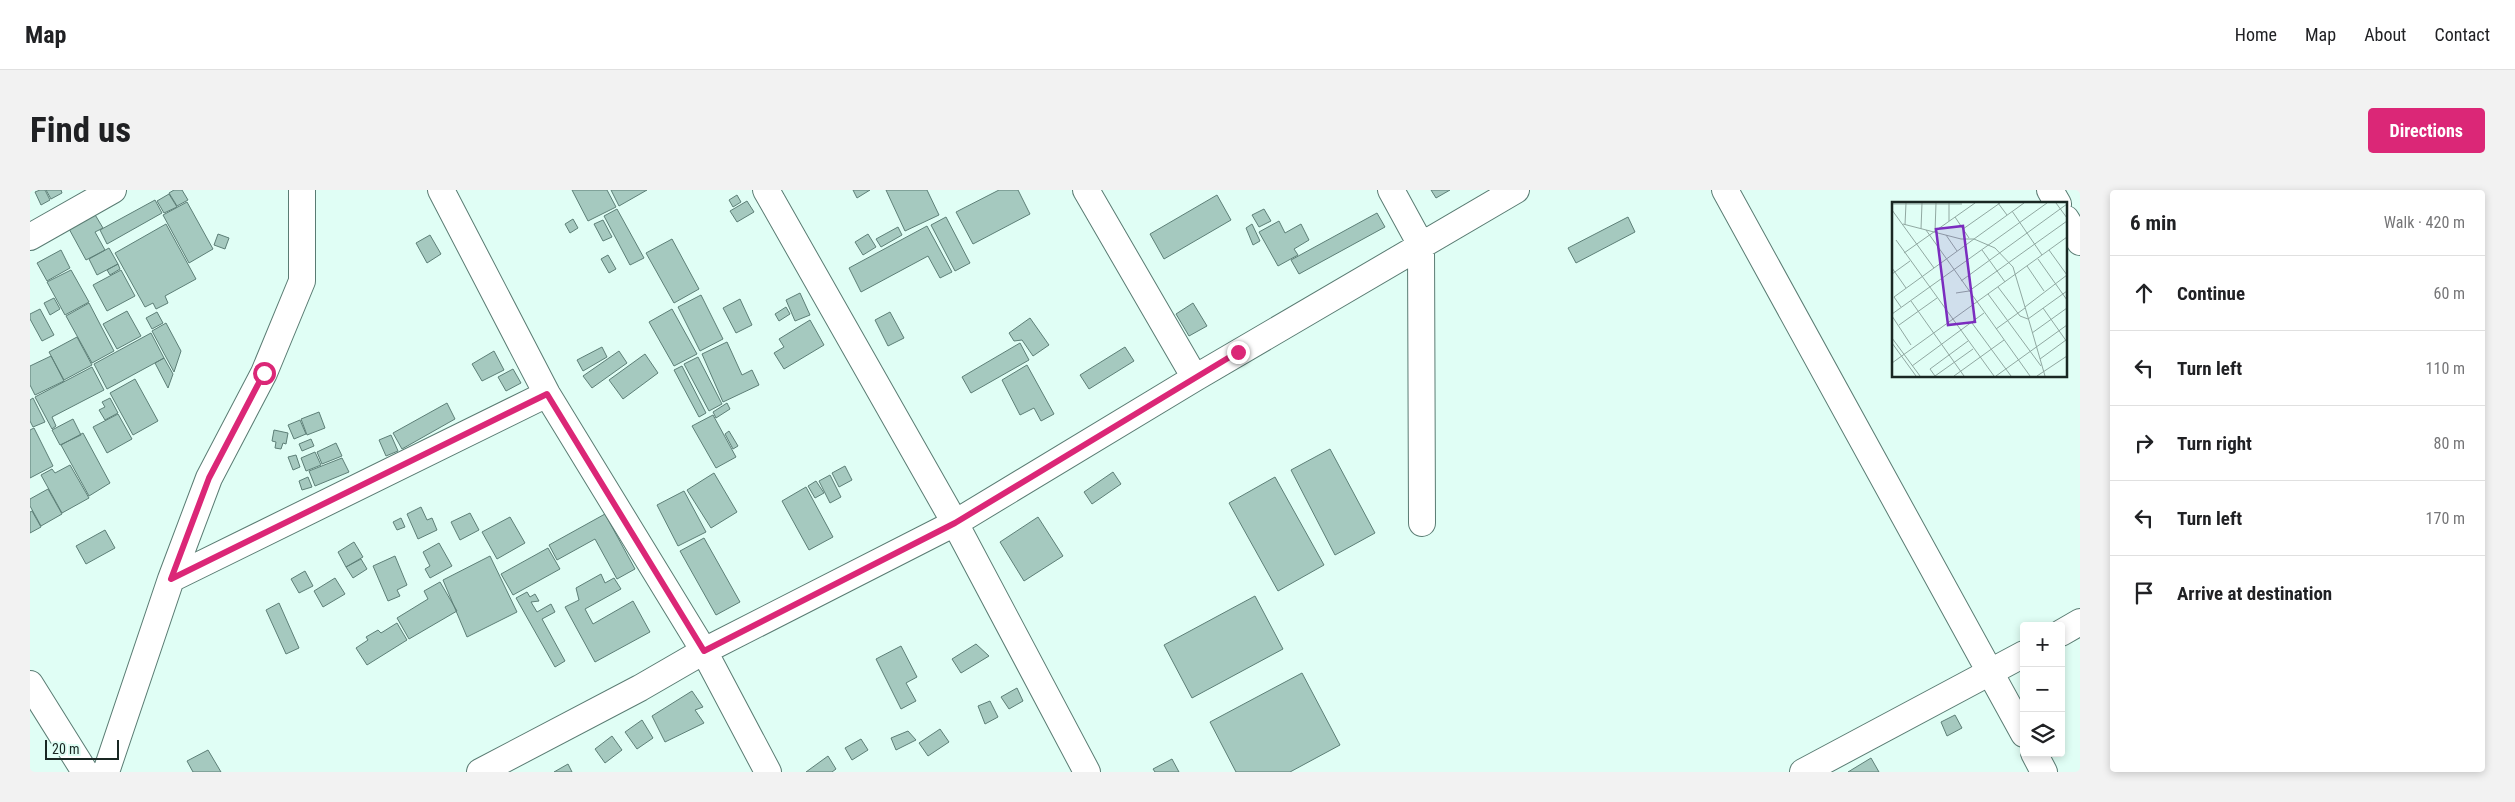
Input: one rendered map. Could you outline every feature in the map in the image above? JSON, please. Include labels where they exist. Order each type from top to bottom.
[{"type":"street","points":[[106,772],[171,579],[209,478],[264,373],[302,281],[302,190]]},
{"type":"street","points":[[441,190],[547,394],[704,651],[768,772]]},
{"type":"street","points":[[766,190],[955,523],[1087,772]]},
{"type":"street","points":[[1086,190],[1195,378]]},
{"type":"street","points":[[1391,190],[1421,245],[1422,523]]},
{"type":"street","points":[[480,772],[640,688],[704,651],[955,523],[1195,378],[1516,190]]},
{"type":"street","points":[[1725,190],[2020,727]]},
{"type":"street","points":[[2050,190],[2057,202]]},
{"type":"street","points":[[30,237],[99,193]]},
{"type":"street","points":[[2068,222],[2080,242]]},
{"type":"street","points":[[171,579],[547,394]]},
{"type":"street","points":[[2065,631],[2080,622]]},
{"type":"street","points":[[1803,772],[2020,656]]},
{"type":"street","points":[[30,684],[85,772]]},
{"type":"street","points":[[2036,757],[2044,772]]},
{"type":"building","points":[[45,190],[50,200],[41,205],[35,192]]},
{"type":"building","points":[[46,190],[61,190],[62,193],[51,199]]},
{"type":"building","points":[[174,190],[182,190],[188,200],[177,206],[169,193]]},
{"type":"building","points":[[572,190],[607,190],[616,207],[588,221]]},
{"type":"building","points":[[611,190],[647,190],[619,206]]},
{"type":"building","points":[[853,190],[870,190],[857,198]]},
{"type":"building","points":[[886,190],[927,190],[939,215],[905,231]]},
{"type":"building","points":[[999,190],[1018,190],[1030,214],[973,244],[956,212]]},
{"type":"building","points":[[1431,190],[1450,190],[1436,198]]},
{"type":"building","points":[[169,194],[177,207],[164,213],[157,201]]},
{"type":"building","points":[[737,195],[741,202],[733,207],[729,200]]},
{"type":"building","points":[[1217,195],[1231,220],[1164,259],[1150,234]]},
{"type":"building","points":[[155,200],[162,213],[107,244],[100,230]]},
{"type":"building","points":[[747,201],[754,212],[737,222],[730,211]]},
{"type":"building","points":[[187,202],[213,249],[189,263],[163,215]]},
{"type":"building","points":[[617,209],[644,258],[630,265],[604,216]]},
{"type":"building","points":[[1264,209],[1271,221],[1259,227],[1252,215]]},
{"type":"building","points":[[94,213],[103,228],[95,232],[105,250],[86,260],[68,227]]},
{"type":"building","points":[[1377,213],[1385,227],[1299,274],[1291,260]]},
{"type":"building","points":[[946,217],[970,263],[955,271],[931,225]]},
{"type":"building","points":[[1628,217],[1635,232],[1576,263],[1568,248]]},
{"type":"building","points":[[573,219],[578,228],[570,233],[565,224]]},
{"type":"building","points":[[603,220],[612,237],[603,241],[594,224]]},
{"type":"building","points":[[1279,221],[1285,233],[1301,224],[1309,240],[1294,249],[1298,255],[1278,266],[1259,232]]},
{"type":"building","points":[[166,224],[196,279],[165,296],[168,303],[156,309],[153,303],[145,307],[115,253]]},
{"type":"building","points":[[1252,224],[1260,241],[1253,245],[1246,228]]},
{"type":"building","points":[[927,226],[952,272],[940,278],[928,256],[861,292],[849,268]]},
{"type":"building","points":[[898,227],[902,235],[881,247],[876,239]]},
{"type":"building","points":[[218,234],[229,238],[225,249],[214,245]]},
{"type":"building","points":[[868,234],[876,247],[863,255],[855,242]]},
{"type":"building","points":[[430,235],[441,254],[427,263],[416,243]]},
{"type":"building","points":[[672,239],[699,289],[674,303],[646,253]]},
{"type":"building","points":[[109,248],[118,264],[97,275],[89,259]]},
{"type":"building","points":[[61,250],[70,268],[47,281],[37,263]]},
{"type":"building","points":[[608,255],[616,269],[609,273],[601,259]]},
{"type":"building","points":[[118,264],[120,269],[110,275],[107,270]]},
{"type":"building","points":[[71,270],[89,302],[65,315],[47,282]]},
{"type":"building","points":[[121,270],[135,296],[107,311],[93,285]]},
{"type":"building","points":[[800,293],[810,315],[795,321],[786,300]]},
{"type":"building","points":[[701,295],[723,339],[700,351],[678,307]]},
{"type":"building","points":[[54,298],[60,309],[50,315],[44,303]]},
{"type":"building","points":[[740,299],[752,325],[736,333],[723,308]]},
{"type":"building","points":[[89,303],[114,351],[92,363],[66,316]]},
{"type":"building","points":[[1193,303],[1207,326],[1189,336],[1176,314]]},
{"type":"building","points":[[786,307],[790,314],[779,321],[775,314]]},
{"type":"building","points":[[40,309],[54,335],[42,341],[30,319],[30,314]]},
{"type":"building","points":[[672,309],[697,354],[674,366],[649,322]]},
{"type":"building","points":[[127,311],[141,336],[117,349],[103,324]]},
{"type":"building","points":[[157,312],[163,323],[152,329],[146,318]]},
{"type":"building","points":[[890,312],[904,338],[888,346],[875,320]]},
{"type":"building","points":[[1030,318],[1049,345],[1033,356],[1022,340],[1014,341],[1009,333]]},
{"type":"building","points":[[810,320],[824,345],[784,369],[774,353],[784,347],[779,339]]},
{"type":"building","points":[[166,323],[181,351],[174,372],[152,331]]},
{"type":"building","points":[[151,333],[164,358],[107,389],[94,364]]},
{"type":"building","points":[[77,337],[92,365],[64,380],[49,352]]},
{"type":"building","points":[[727,342],[742,375],[752,370],[759,385],[723,402],[702,354]]},
{"type":"building","points":[[1020,343],[1029,360],[971,393],[962,377]]},
{"type":"building","points":[[602,347],[607,357],[583,371],[577,360]]},
{"type":"building","points":[[1125,347],[1134,361],[1089,389],[1080,375]]},
{"type":"building","points":[[494,351],[504,370],[482,381],[472,364]]},
{"type":"building","points":[[619,351],[627,363],[592,388],[583,376]]},
{"type":"building","points":[[645,354],[658,373],[623,399],[609,380]]},
{"type":"building","points":[[51,356],[64,381],[35,395],[30,385],[30,366]]},
{"type":"building","points":[[698,357],[722,404],[709,411],[684,364]]},
{"type":"building","points":[[164,358],[173,374],[168,388],[155,363]]},
{"type":"building","points":[[1027,365],[1054,414],[1041,421],[1034,408],[1020,415],[1002,380]]},
{"type":"building","points":[[682,366],[706,413],[699,417],[674,370]]},
{"type":"building","points":[[92,367],[104,390],[52,417],[56,426],[52,429],[35,397]]},
{"type":"building","points":[[513,369],[521,383],[506,391],[498,377]]},
{"type":"building","points":[[135,379],[158,421],[133,435],[110,393]]},
{"type":"building","points":[[33,398],[45,422],[33,427],[30,421],[30,400]]},
{"type":"building","points":[[110,398],[118,413],[105,420],[99,410],[105,407],[102,402]]},
{"type":"building","points":[[447,403],[455,419],[402,449],[393,433]]},
{"type":"building","points":[[727,403],[730,409],[716,418],[713,412]]},
{"type":"building","points":[[319,412],[325,428],[307,435],[301,419]]},
{"type":"building","points":[[118,414],[132,439],[107,453],[93,427]]},
{"type":"building","points":[[713,415],[736,457],[716,468],[692,426]]},
{"type":"building","points":[[73,419],[81,435],[60,445],[52,430]]},
{"type":"building","points":[[300,420],[306,434],[294,439],[288,425]]},
{"type":"building","points":[[34,428],[53,466],[30,478],[30,430]]},
{"type":"building","points":[[274,430],[288,433],[286,444],[283,443],[281,449],[275,448],[276,442],[272,441]]},
{"type":"building","points":[[729,431],[738,446],[733,449],[725,434]]},
{"type":"building","points":[[83,433],[110,483],[89,496],[61,445]]},
{"type":"building","points":[[391,435],[398,451],[386,456],[379,440]]},
{"type":"building","points":[[311,439],[314,446],[302,451],[299,444]]},
{"type":"building","points":[[336,443],[342,456],[322,464],[317,452]]},
{"type":"building","points":[[1330,449],[1375,533],[1335,555],[1291,470]]},
{"type":"building","points":[[315,452],[321,465],[306,471],[301,458]]},
{"type":"building","points":[[296,455],[300,467],[293,470],[288,457]]},
{"type":"building","points":[[342,458],[349,472],[315,486],[309,471]]},
{"type":"building","points":[[70,465],[89,498],[62,513],[41,475],[52,469],[55,473]]},
{"type":"building","points":[[845,466],[852,480],[839,487],[832,473]]},
{"type":"building","points":[[1113,472],[1121,484],[1092,504],[1084,492]]},
{"type":"building","points":[[714,473],[737,512],[711,528],[687,490]]},
{"type":"building","points":[[830,475],[841,497],[830,503],[819,481]]},
{"type":"building","points":[[308,477],[312,487],[302,490],[299,481]]},
{"type":"building","points":[[1275,477],[1324,565],[1278,591],[1229,503]]},
{"type":"building","points":[[816,481],[824,493],[815,498],[808,486]]},
{"type":"building","points":[[806,487],[833,537],[809,550],[782,501]]},
{"type":"building","points":[[48,489],[62,514],[41,526],[30,506],[30,499]]},
{"type":"building","points":[[684,491],[706,532],[678,546],[657,505]]},
{"type":"building","points":[[421,507],[427,520],[432,518],[437,530],[418,539],[407,514]]},
{"type":"building","points":[[32,511],[41,527],[30,533],[30,512]]},
{"type":"building","points":[[470,513],[479,530],[460,540],[451,522]]},
{"type":"building","points":[[605,514],[635,569],[617,579],[595,539],[557,560],[549,545]]},
{"type":"building","points":[[510,517],[525,543],[497,559],[482,532]]},
{"type":"building","points":[[1038,517],[1063,556],[1024,581],[1000,542]]},
{"type":"building","points":[[401,518],[405,527],[397,530],[393,522]]},
{"type":"building","points":[[105,530],[115,548],[86,564],[76,546]]},
{"type":"building","points":[[704,538],[740,602],[716,615],[680,551]]},
{"type":"building","points":[[354,542],[363,557],[346,567],[338,552]]},
{"type":"building","points":[[439,543],[452,566],[430,578],[425,569],[430,566],[423,552]]},
{"type":"building","points":[[548,548],[560,569],[513,595],[501,574]]},
{"type":"building","points":[[395,556],[407,585],[397,590],[400,596],[388,601],[373,566]]},
{"type":"building","points":[[490,556],[517,612],[467,637],[443,580]]},
{"type":"building","points":[[361,559],[367,569],[353,578],[346,567]]},
{"type":"building","points":[[305,571],[313,586],[299,593],[291,579]]},
{"type":"building","points":[[601,574],[605,583],[614,578],[621,589],[585,609],[593,624],[633,601],[650,632],[595,662],[565,607],[579,600],[576,588]]},
{"type":"building","points":[[335,578],[345,594],[323,607],[314,591]]},
{"type":"building","points":[[440,582],[457,611],[409,639],[397,618],[428,599],[424,591]]},
{"type":"building","points":[[527,592],[530,597],[535,594],[539,601],[531,602],[537,612],[551,604],[555,612],[542,619],[565,661],[555,667],[516,598]]},
{"type":"building","points":[[1255,596],[1283,649],[1192,698],[1164,645]]},
{"type":"building","points":[[279,603],[299,648],[286,654],[266,610]]},
{"type":"building","points":[[397,623],[407,640],[367,665],[356,648],[368,640],[366,637],[378,630],[381,633]]},
{"type":"building","points":[[976,644],[989,656],[961,673],[952,659]]},
{"type":"building","points":[[901,646],[917,677],[906,683],[916,701],[901,709],[876,659]]},
{"type":"building","points":[[1302,673],[1340,745],[1290,772],[1236,772],[1210,722]]},
{"type":"building","points":[[1017,688],[1023,701],[1009,709],[1001,697]]},
{"type":"building","points":[[692,691],[703,707],[695,710],[704,723],[665,742],[652,716]]},
{"type":"building","points":[[990,701],[998,717],[985,724],[978,706]]},
{"type":"building","points":[[1955,715],[1962,728],[1947,736],[1941,722]]},
{"type":"building","points":[[642,720],[653,738],[637,749],[625,732]]},
{"type":"building","points":[[940,729],[949,742],[928,756],[919,743]]},
{"type":"building","points":[[908,731],[916,740],[896,750],[891,738]]},
{"type":"building","points":[[612,736],[622,750],[605,763],[595,749]]},
{"type":"building","points":[[861,739],[868,750],[852,760],[845,748]]},
{"type":"building","points":[[208,750],[221,772],[193,772],[187,761]]},
{"type":"building","points":[[828,756],[836,769],[832,772],[806,772]]},
{"type":"building","points":[[1871,758],[1879,772],[1848,772]]},
{"type":"building","points":[[1172,759],[1179,772],[1155,772],[1153,769]]},
{"type":"building","points":[[568,764],[572,772],[554,772]]},
{"type":"route","points":[[264,373],[209,478],[171,579],[547,394],[704,651],[955,523],[1238,352]]}]
